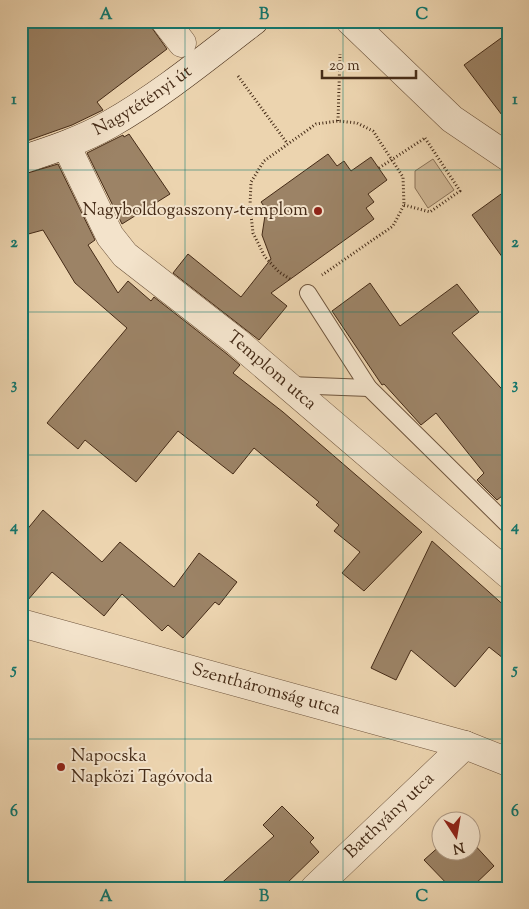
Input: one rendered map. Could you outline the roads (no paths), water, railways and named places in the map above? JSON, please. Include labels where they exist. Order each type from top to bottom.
[{"type":"street","points":[[165,21],[182,43]]},
{"type":"street","name":"Nagytétényi út","points":[[21,160],[66,145],[110,124],[254,21]]},
{"type":"street","points":[[350,21],[452,119],[508,157]]},
{"type":"street","name":"Templom utca","points":[[66,145],[110,236],[125,255],[237,342],[508,574]]},
{"type":"street","name":"Szentháromság utca","points":[[21,623],[465,745],[508,762]]},
{"type":"street","name":"Batthyány utca","points":[[315,888],[465,745]]},
{"type":"lane","points":[[308,293],[369,388],[508,525]]},
{"type":"lane","points":[[287,385],[369,388]]},
{"type":"place","name":"Nagyboldogasszony-templom","points":[[318,211]]},
{"type":"place","name":"Napocska Napközi Tagóvoda","points":[[61,767]]}]
